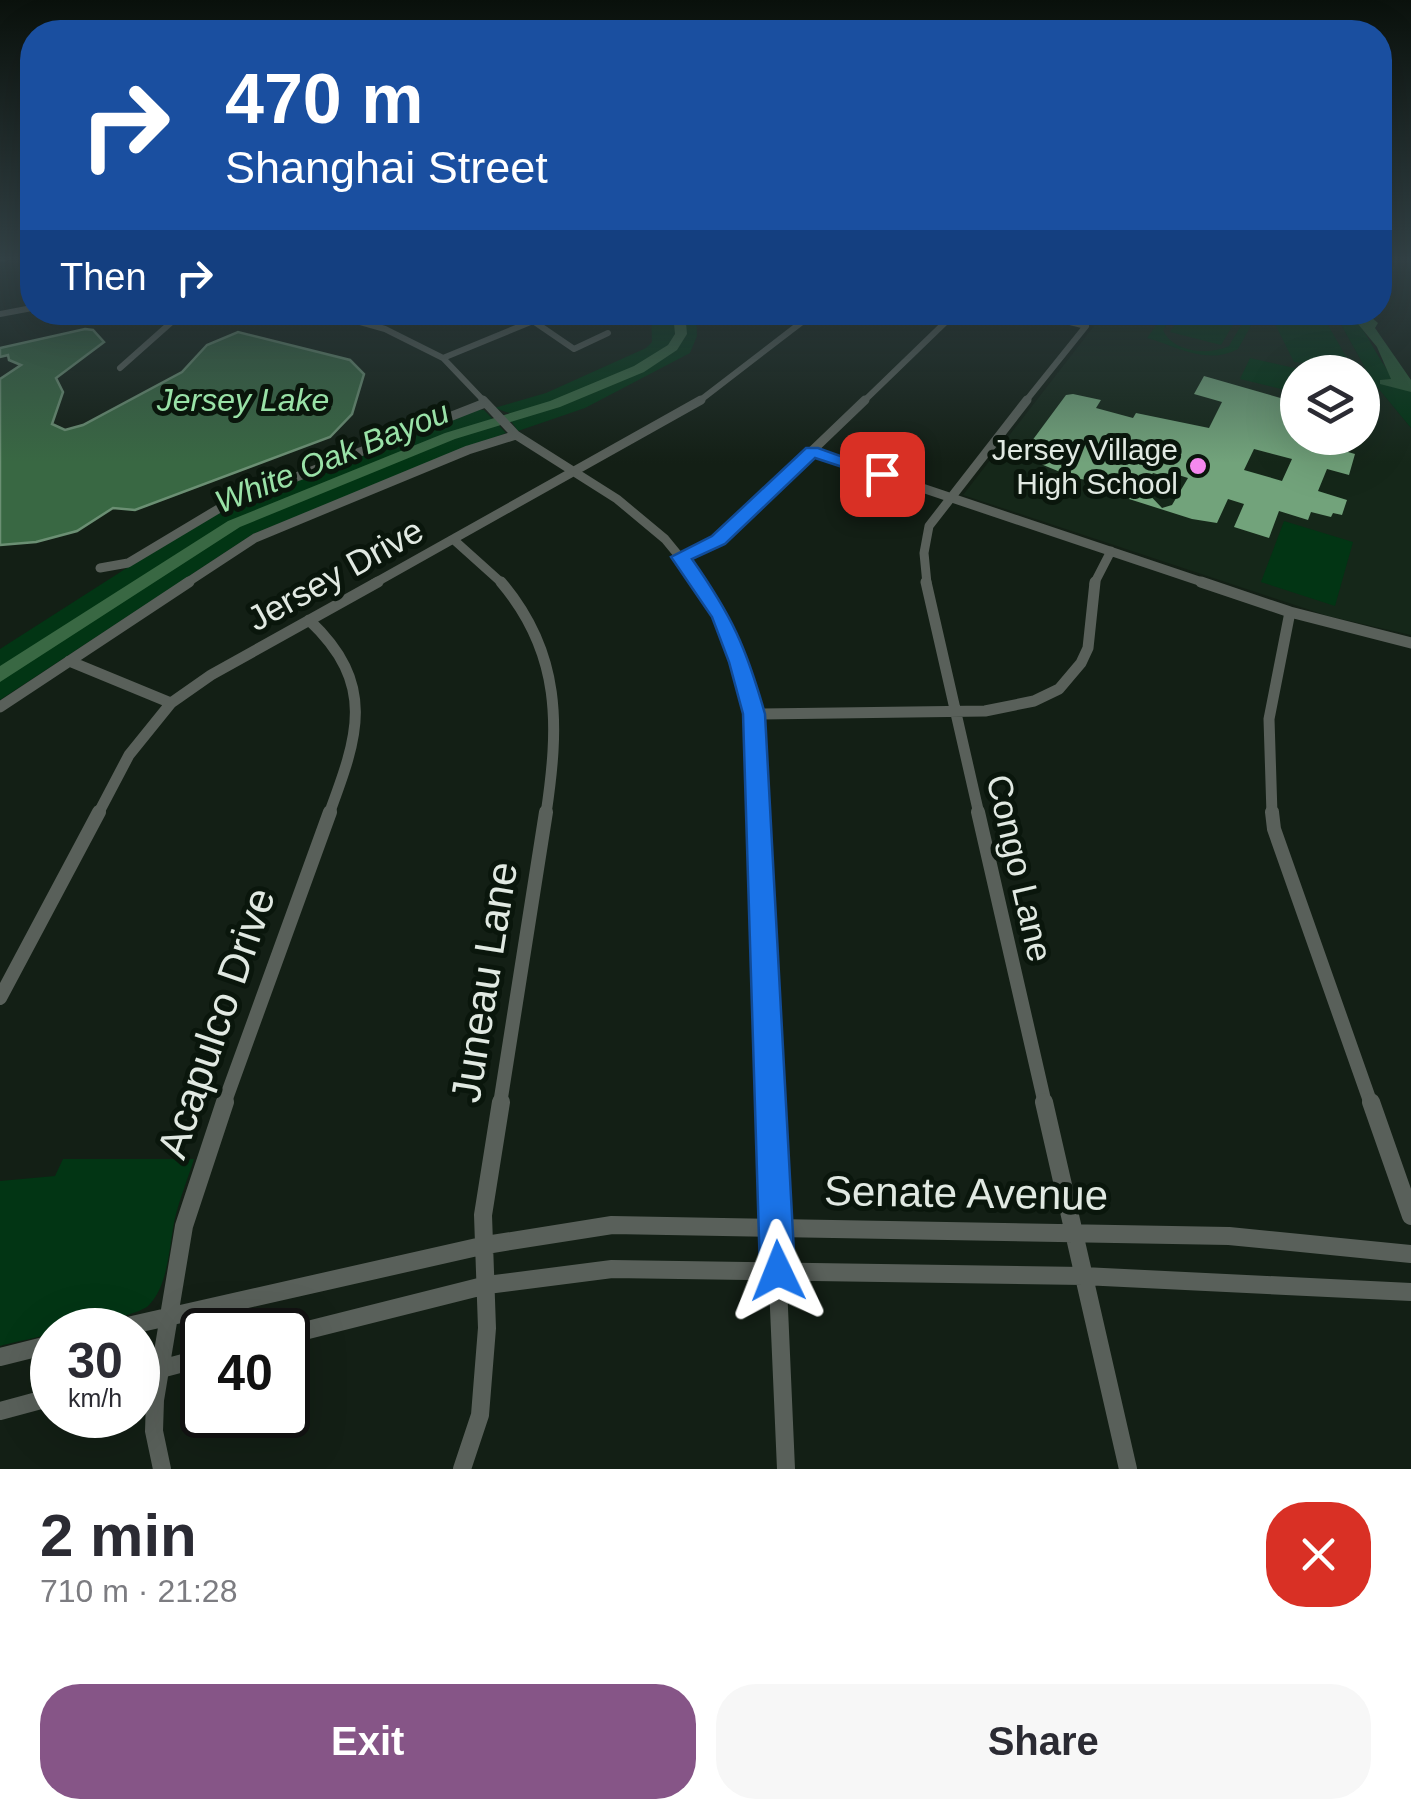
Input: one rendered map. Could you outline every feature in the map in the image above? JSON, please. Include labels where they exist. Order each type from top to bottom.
[{"type":"street","points":[[120,368],[168,326]]},
{"type":"street","points":[[373,326],[443,358],[512,431],[643,518],[680,557],[721,616],[740,662],[754,714],[786,1469]]},
{"type":"street","points":[[443,358],[529,326]]},
{"type":"street","points":[[540,326],[574,349],[608,333]]},
{"type":"street","name":"Jersey Drive","points":[[0,998],[129,755],[172,704],[211,676],[695,405],[798,326]]},
{"type":"street","points":[[680,557],[718,540],[942,326]]},
{"type":"street","name":"Congo Lane","points":[[1084,326],[930,526],[924,553],[953,712],[1128,1469]]},
{"type":"street","points":[[100,568],[128,563],[225,504],[485,404]]},
{"type":"street","points":[[0,707],[255,538],[512,431]]},
{"type":"street","points":[[812,451],[1290,612],[1411,643]]},
{"type":"street","name":"Juneau Lane","points":[[454,540],[502,581],[528,614],[546,653],[556,700],[556,748],[483,1214],[486,1285],[480,1414],[462,1469]]},
{"type":"street","points":[[754,714],[985,711],[1034,701],[1059,689],[1072,676],[1088,648],[1095,578],[1111,551]]},
{"type":"street","points":[[1290,612],[1267,704],[1267,783],[1274,829],[1411,1216]]},
{"type":"street","name":"Acapulco Drive","points":[[160,1362],[184,1226],[210,1139],[351,755],[356,730],[353,679],[331,639],[309,620]]},
{"type":"street","points":[[69,661],[172,704]]},
{"type":"street","name":"Senate Avenue","points":[[160,1318],[486,1245],[612,1225],[1229,1236],[1411,1254]]},
{"type":"street","points":[[310,1330],[486,1285],[612,1269],[1083,1276],[1411,1292]]},
{"type":"street","points":[[0,1357],[30,1350]]},
{"type":"street","points":[[0,1411],[30,1404]]},
{"type":"street","name":"Acapulco Drive","points":[[156,1438],[162,1469]]},
{"type":"shaded area","points":[[651,326],[676,326],[671,343],[662,351],[597,384],[527,410],[509,413],[494,408],[546,393],[652,342]]},
{"type":"shaded area","points":[[684,326],[697,326],[690,353],[585,408],[518,431],[511,421],[602,389],[652,365],[681,342]]},
{"type":"shaded area","name":"Jersey Village High School","points":[[1092,326],[1342,326],[1358,355],[1280,355],[1280,455],[1380,455],[1380,390],[1411,428],[1411,635],[1328,616],[963,495]]},
{"type":"shaded area","points":[[1156,326],[1166,326],[1163,330],[1168,337],[1183,347],[1221,349],[1229,346],[1241,326],[1251,326],[1238,349],[1226,354],[1202,355],[1147,338]]},
{"type":"shaded area","points":[[1174,326],[1233,326],[1221,345],[1170,332]]},
{"type":"shaded area","points":[[1276,326],[1328,326],[1345,355],[1290,355]]},
{"type":"shaded area","points":[[1342,326],[1360,326],[1378,355],[1358,355]]},
{"type":"shaded area","points":[[1359,326],[1376,326],[1411,380],[1411,392],[1380,384],[1380,380],[1391,379],[1377,347]]},
{"type":"shaded area","points":[[1250,358],[1280,365],[1280,389],[1240,379]]},
{"type":"shaded area","points":[[1380,358],[1394,378],[1411,392],[1411,428],[1380,390]]},
{"type":"shaded area","points":[[476,409],[484,410],[506,433],[253,534],[0,700],[0,649],[208,516]]},
{"type":"shaded area","points":[[1284,521],[1353,542],[1335,606],[1261,582]]},
{"type":"shaded area","points":[[63,1159],[194,1159],[175,1218],[164,1276],[148,1306],[30,1308],[30,1339],[0,1346],[0,1181],[55,1176]]},
{"type":"water","name":"Jersey Lake","points":[[93,330],[104,342],[56,378],[63,392],[52,424],[65,430],[83,425],[182,372],[207,345],[238,332],[350,360],[364,374],[352,414],[330,437],[135,510],[113,508],[77,531],[36,542],[0,545],[0,379],[21,365],[9,360],[8,355],[0,357],[0,348]]},
{"type":"building","name":"Jersey Village High School","points":[[1204,376],[1280,398],[1280,455],[1355,455],[1349,475],[1327,469],[1318,491],[1347,500],[1342,515],[1333,513],[1331,517],[1311,512],[1308,520],[1279,511],[1269,538],[1234,527],[1244,504],[1228,499],[1217,523],[1192,519],[1129,499],[1134,492],[1126,487],[1075,478],[1026,458],[1029,454],[1023,453],[1066,395],[1101,400],[1096,408],[1133,418],[1136,413],[1209,428],[1222,402],[1194,394]],"holes":[[[1254,449],[1292,459],[1282,481],[1244,470]],[[1169,472],[1188,478],[1172,505],[1162,508],[1143,488],[1153,473],[1167,477]]]},
{"type":"waterway","name":"White Oak Bayou","points":[[0,675],[234,524],[450,436],[555,404],[639,369],[673,347],[681,334],[680,326]]},
{"type":"place","name":"Jersey Village High School","points":[[1198,466]]},
{"type":"route","points":[[778,1271],[754,714],[740,662],[721,616],[680,557],[718,540],[812,451],[882,474]]}]
